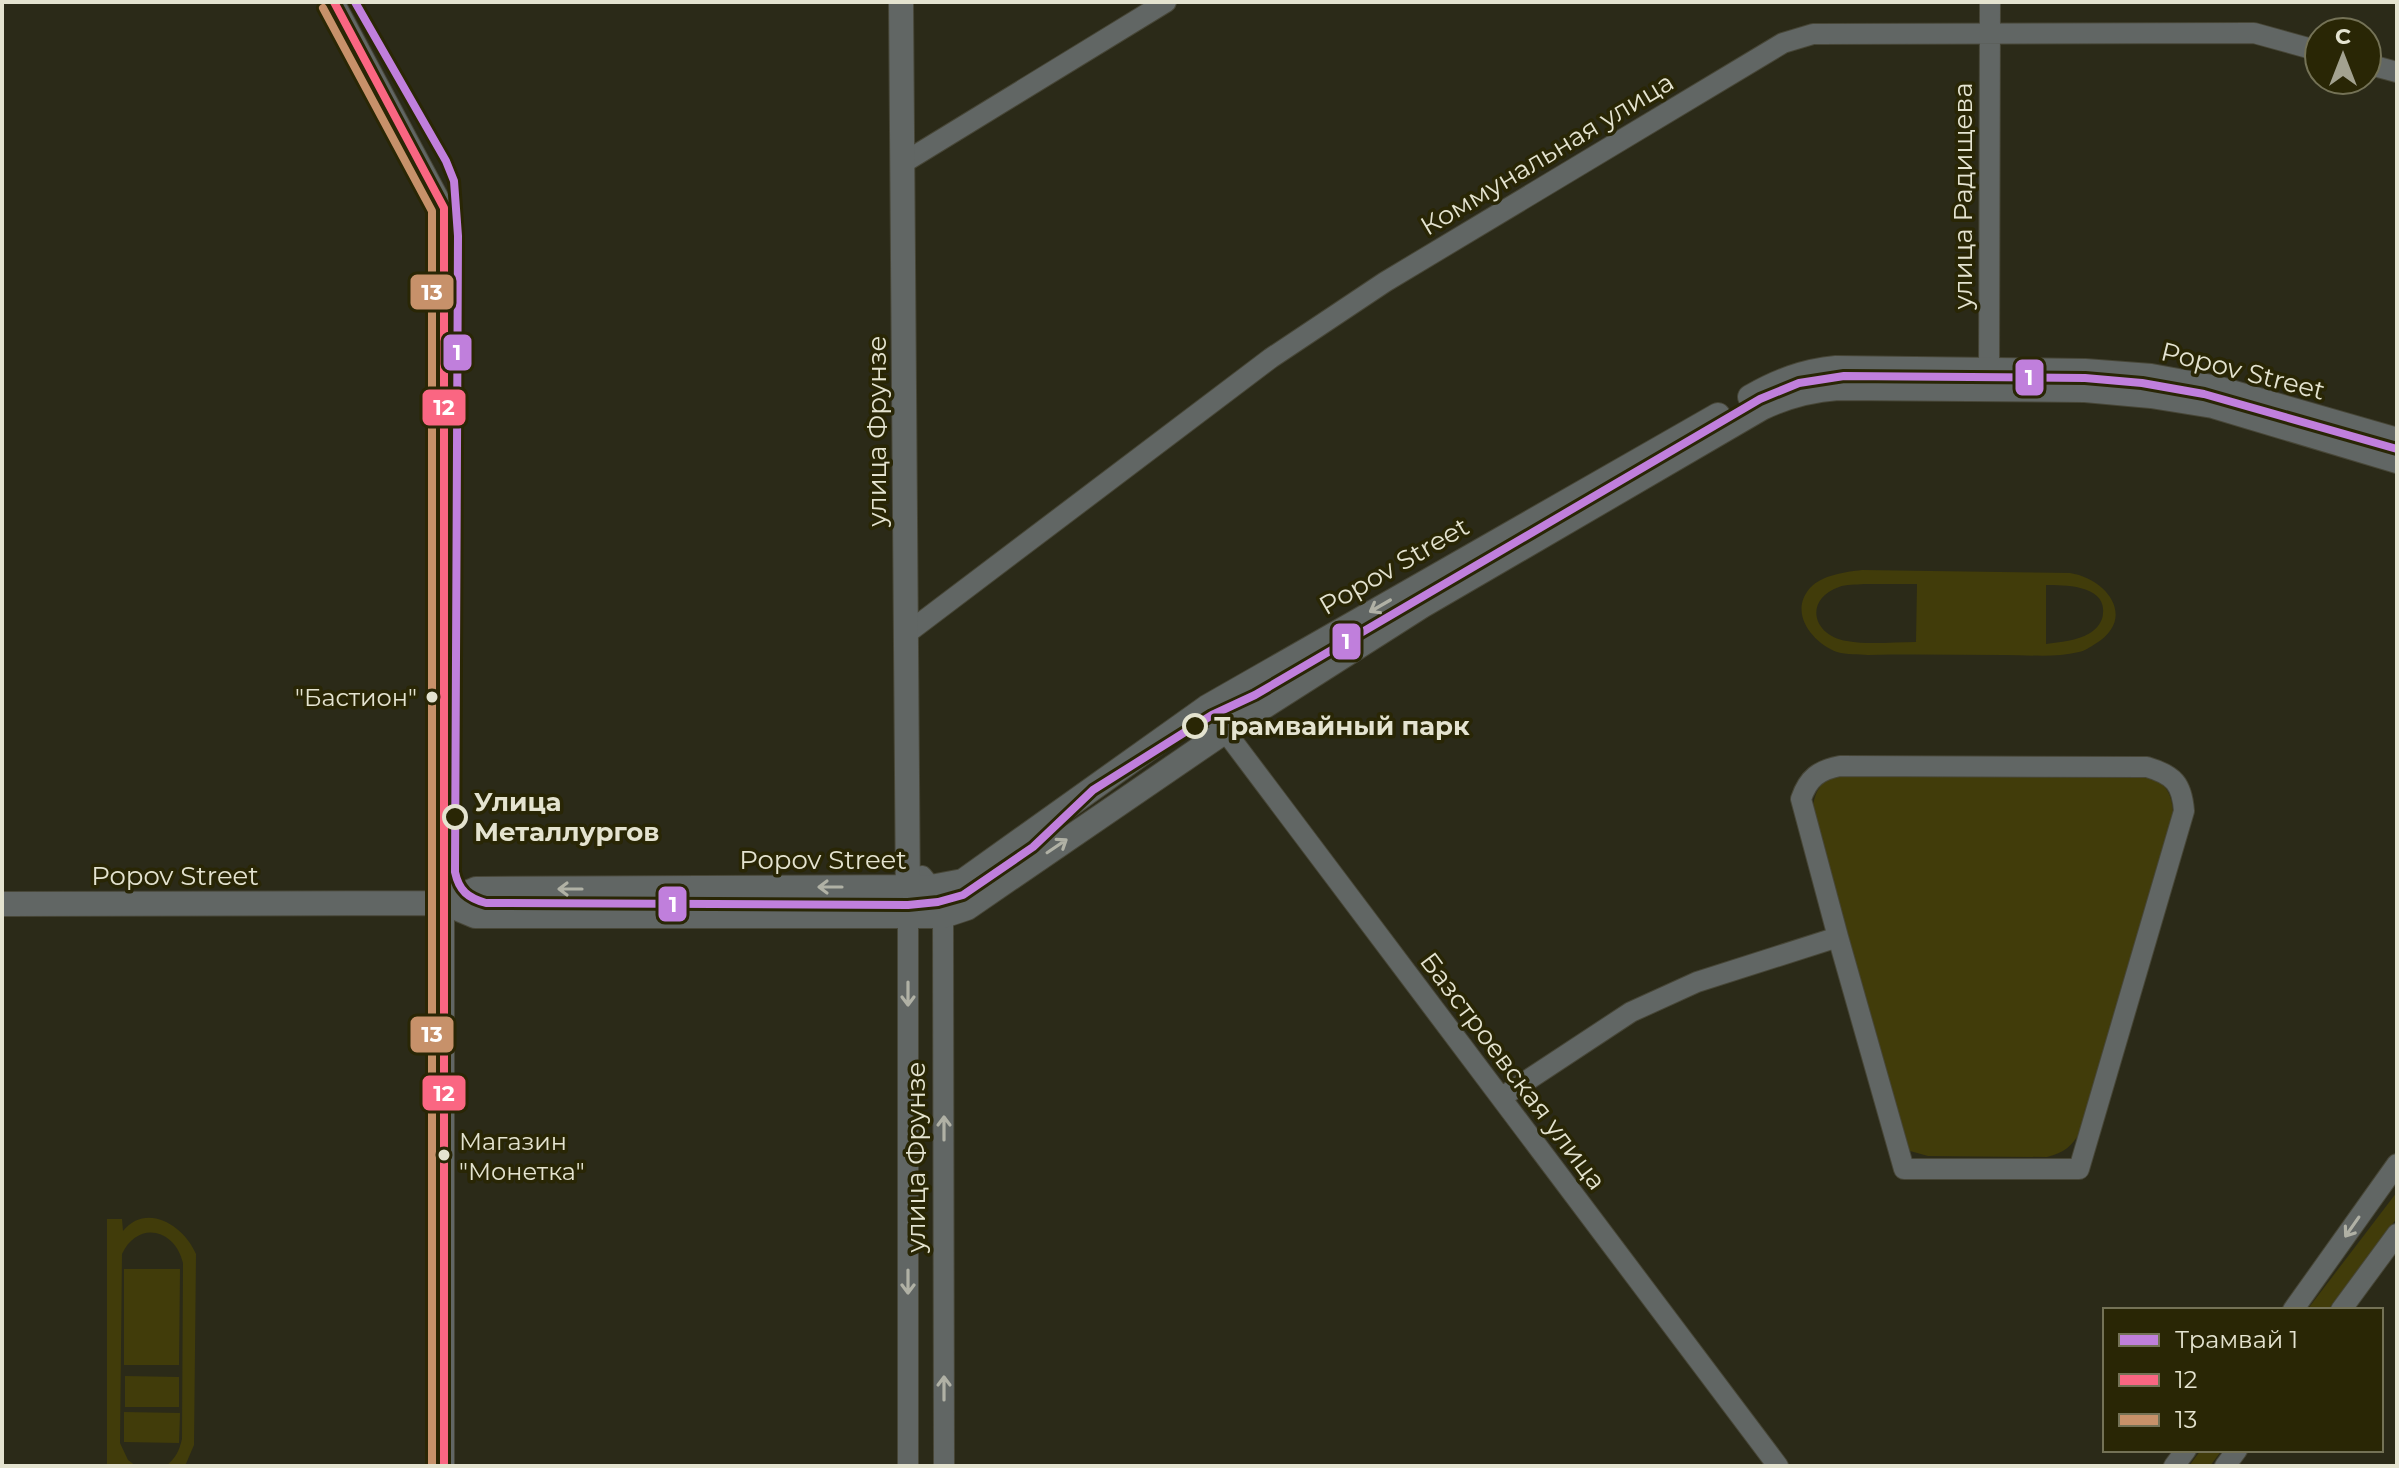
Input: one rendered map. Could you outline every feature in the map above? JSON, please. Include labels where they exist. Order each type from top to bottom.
[{"type":"street","points":[[334,2],[444,208],[444,1466]]},
{"type":"street","name":"улица Фрунзе","points":[[901,2],[908,860],[920,887],[943,916],[944,1466]]},
{"type":"street","points":[[903,163],[1166,2]]},
{"type":"street","name":"улица Радищева","points":[[1989,380],[1990,2]]},
{"type":"street","name":"Коммунальная улица","points":[[906,634],[1271,358],[1385,282],[1783,43],[1813,34],[2254,33],[2303,47]]},
{"type":"street","name":"Popov Street","points":[[444,903],[476,889],[920,887],[963,881],[1207,707],[1775,384],[1814,370],[1836,368],[2151,396],[2197,404],[2397,461]]},
{"type":"street","name":"Popov Street","points":[[2,904],[444,903],[475,916],[943,916],[967,908],[1224,732],[1422,606],[1782,399],[1838,388],[2085,371],[2151,376],[2217,388],[2397,440]]},
{"type":"street","name":"Базстроевская улица","points":[[1207,707],[1778,1466]]},
{"type":"street","points":[[1840,766],[2147,767],[2171,777],[2179,786],[2184,811],[2079,1169],[1904,1169],[1838,937],[1801,799],[1811,778],[1824,769],[1840,766]]},
{"type":"street","name":"улица Фрунзе","points":[[908,1466],[908,916],[920,887]]},
{"type":"street","points":[[1502,1097],[1631,1012],[1697,982],[1838,937]]},
{"type":"street","points":[[2294,1308],[2397,1164]]},
{"type":"street","points":[[2342,1308],[2397,1234]]},
{"type":"shaded area","points":[[1862,570],[2070,573],[2096,583],[2106,592],[2116,612],[2114,623],[2108,634],[2087,649],[2061,655],[1841,653],[1820,642],[1806,626],[1802,607],[1804,598],[1810,588],[1821,580]],"holes":[[[1917,584],[1916,642],[1855,642],[1835,638],[1826,632],[1817,617],[1820,600],[1839,587]],[[2046,585],[2082,588],[2098,597],[2103,613],[2097,627],[2080,638],[2046,644]]]},
{"type":"shaded area","points":[[1843,775],[2147,776],[2159,781],[2166,789],[2173,812],[2081,1131],[2063,1151],[2047,1157],[1928,1156],[1910,1151],[1905,1145],[1813,806],[1822,784]]},
{"type":"shaded area","points":[[2397,1192],[2397,1218],[2330,1308],[2309,1308]]},
{"type":"shaded area","points":[[143,1218],[164,1221],[183,1235],[196,1254],[194,1445],[185,1466],[166,1466],[177,1454],[182,1439],[183,1263],[172,1242],[156,1233],[146,1233],[129,1243],[122,1254],[120,1443],[128,1460],[136,1466],[107,1466],[107,1219],[122,1219],[123,1231]]},
{"type":"shaded area","points":[[124,1269],[180,1269],[179,1365],[124,1365]]},
{"type":"shaded area","points":[[125,1376],[179,1377],[179,1407],[125,1407]]},
{"type":"shaded area","points":[[124,1412],[180,1413],[179,1443],[124,1442]]},
{"type":"shaded area","points":[[2200,1452],[2220,1452],[2210,1466],[2189,1466]]},
{"type":"tram line","name":"1","points":[[355,2],[446,161],[454,181],[458,236],[455,872],[465,893],[486,903],[908,905],[938,902],[963,895],[1033,847],[1093,790],[1212,715],[1255,695],[1760,399],[1799,383],[1844,376],[2085,378],[2142,383],[2204,394],[2397,449]]},
{"type":"transit line","name":"12","points":[[334,2],[444,208],[444,1466]]},
{"type":"transit line","name":"13","points":[[323,8],[432,211],[432,1466]]},
{"type":"place","name":"\"Бастион\"","points":[[432,697]]},
{"type":"place","name":"Трамвайный парк","points":[[1195,726]]},
{"type":"place","name":"Улица Металлургов","points":[[455,817]]},
{"type":"place","name":"Магазин \"Монетка\"","points":[[444,1155]]}]
